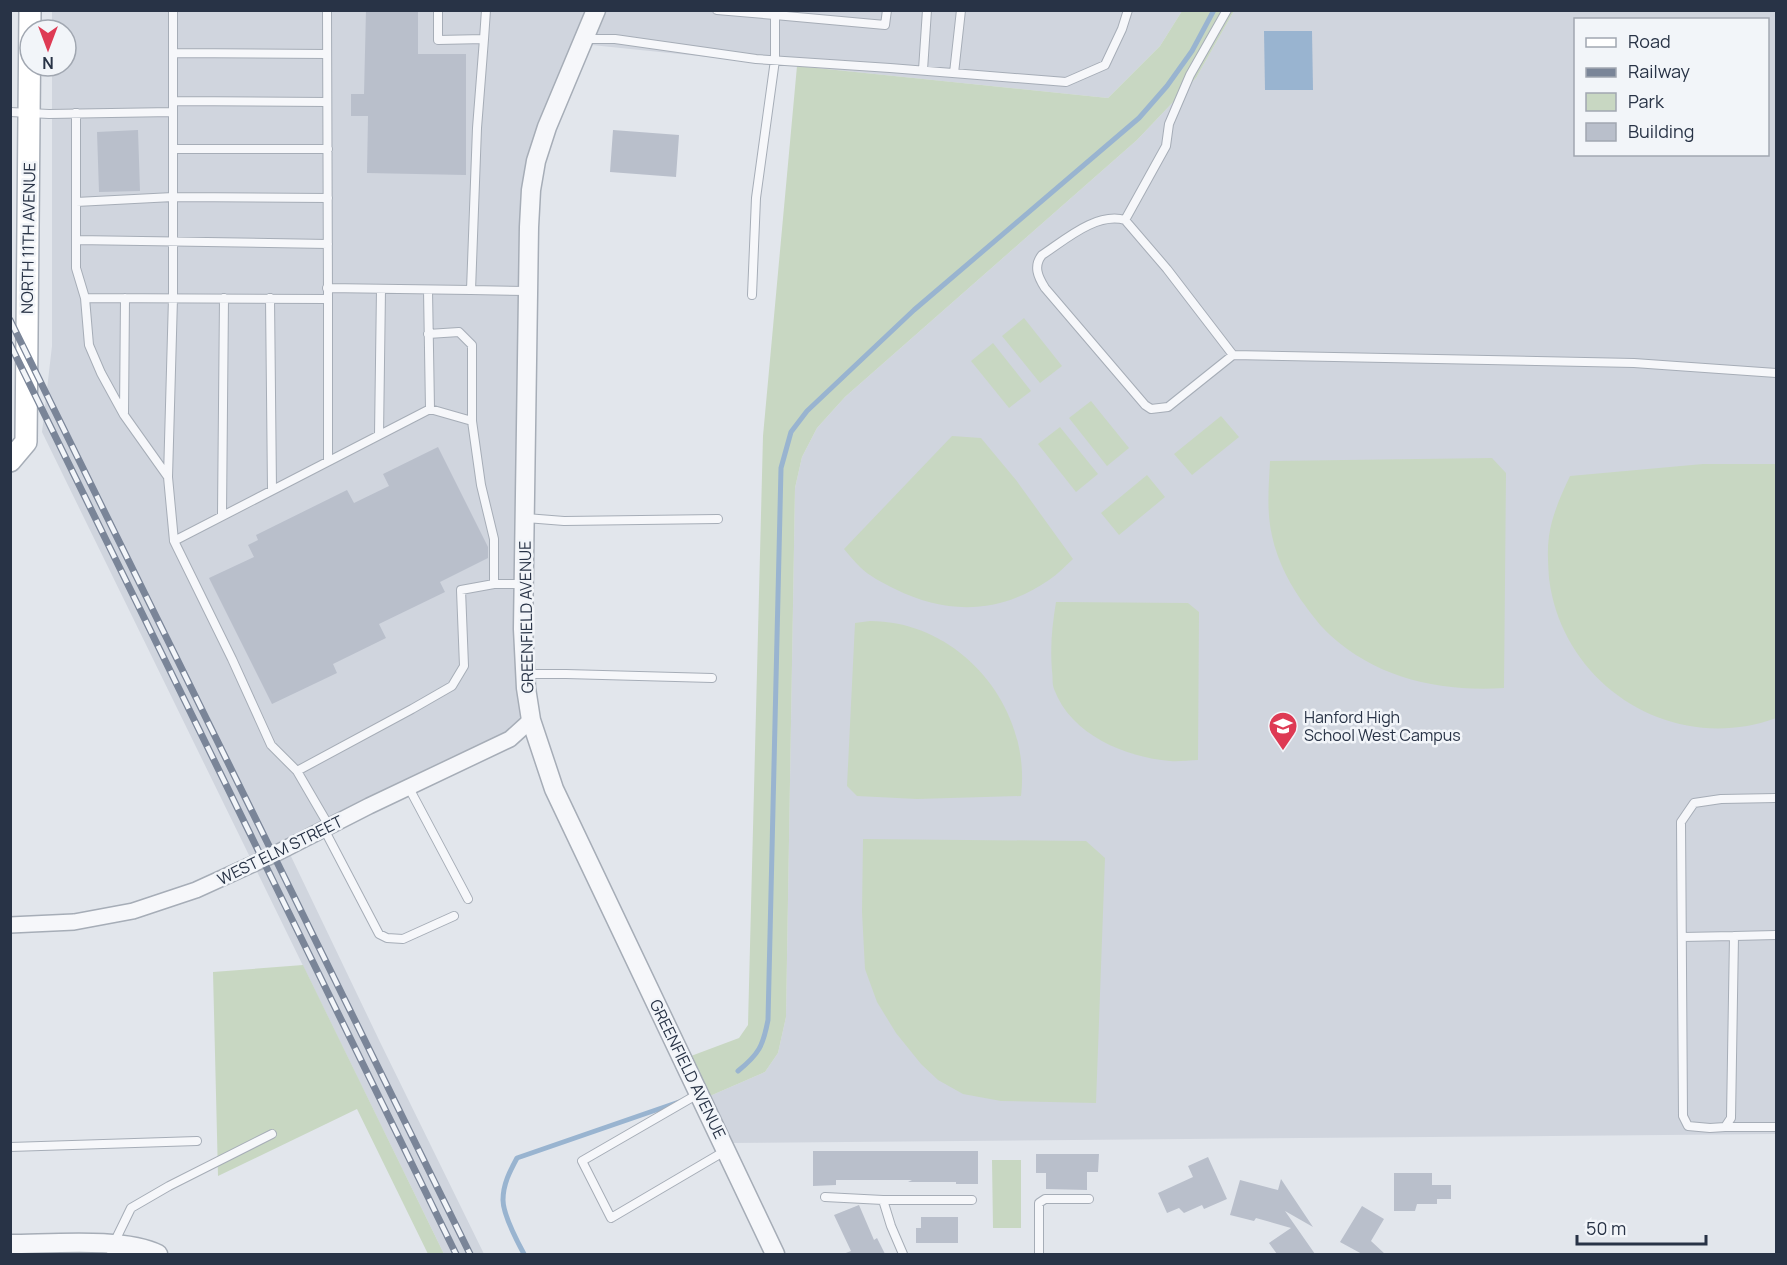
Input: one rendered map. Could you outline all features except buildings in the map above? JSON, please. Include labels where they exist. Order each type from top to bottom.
[{"type":"main road","name":"NORTH 11TH AVENUE","points":[[10,461],[26,442],[20,112],[30,10]]},
{"type":"street","name":"GREENFIELD AVENUE","points":[[596,10],[547,127],[536,161],[531,190],[523,629],[525,674],[531,720],[554,789],[775,1254]]},
{"type":"street","name":"WEST ELM STREET","points":[[10,925],[74,922],[133,911],[196,890],[510,739],[531,720]]},
{"type":"street","points":[[10,1244],[85,1243],[112,1250],[150,1250],[158,1254]]},
{"type":"lane","points":[[173,10],[173,298],[168,477],[174,541],[271,745],[297,771],[379,934],[387,938],[403,939],[454,916]]},
{"type":"lane","points":[[327,10],[328,461]]},
{"type":"lane","points":[[438,10],[438,40],[484,39]]},
{"type":"lane","points":[[471,290],[477,128],[486,10]]},
{"type":"lane","points":[[717,10],[885,25],[887,10]]},
{"type":"lane","points":[[923,70],[927,10]]},
{"type":"lane","points":[[954,73],[961,10]]},
{"type":"lane","points":[[584,39],[615,39],[756,59],[1066,82],[1105,65],[1128,10]]},
{"type":"lane","points":[[1125,220],[1166,146],[1168,124],[1190,75],[1227,10]]},
{"type":"lane","points":[[752,295],[756,198],[775,60],[775,15]]},
{"type":"lane","points":[[173,53],[327,54]]},
{"type":"lane","points":[[173,101],[327,102]]},
{"type":"lane","points":[[20,112],[49,114],[173,112]]},
{"type":"lane","points":[[76,112],[76,268],[85,298],[89,345],[124,415],[168,477]]},
{"type":"lane","points":[[173,149],[328,149]]},
{"type":"lane","points":[[76,202],[173,197],[328,198]]},
{"type":"lane","points":[[1233,355],[1167,269],[1125,220],[1113,218],[1088,226],[1039,259],[1037,268],[1039,278],[1046,288],[1145,405],[1151,409],[1168,407],[1233,355],[1635,363],[1776,373]]},
{"type":"lane","points":[[76,240],[328,244]]},
{"type":"lane","points":[[327,288],[528,291]]},
{"type":"lane","points":[[379,435],[381,289]]},
{"type":"lane","points":[[428,290],[430,409]]},
{"type":"lane","points":[[85,298],[328,299]]},
{"type":"lane","points":[[124,415],[125,298]]},
{"type":"lane","points":[[222,514],[224,298]]},
{"type":"lane","points":[[270,298],[272,490]]},
{"type":"lane","points":[[428,334],[459,332],[472,345],[472,421],[481,484],[494,539],[494,584]]},
{"type":"lane","points":[[174,541],[222,514],[430,409],[472,421]]},
{"type":"lane","points":[[525,518],[564,521],[718,519]]},
{"type":"lane","points":[[297,771],[452,686],[464,666],[461,590],[494,584],[524,584]]},
{"type":"lane","points":[[525,674],[712,678]]},
{"type":"lane","points":[[409,788],[468,899]]},
{"type":"lane","points":[[1776,798],[1721,799],[1694,803],[1681,822],[1683,1116],[1688,1126],[1776,1127]]},
{"type":"lane","points":[[1682,937],[1776,935]]},
{"type":"lane","points":[[1725,1127],[1731,1118],[1734,936]]},
{"type":"lane","points":[[700,1093],[582,1161],[611,1218],[727,1151]]},
{"type":"lane","points":[[112,1250],[131,1208],[169,1186],[272,1134]]},
{"type":"lane","points":[[10,1148],[197,1142]]},
{"type":"lane","points":[[825,1197],[883,1200],[972,1200]]},
{"type":"lane","points":[[1039,1254],[1039,1203],[1045,1199],[1089,1199]]},
{"type":"lane","points":[[883,1200],[903,1254]]},
{"type":"shaded area","points":[[52,11],[1182,11],[1160,46],[1108,98],[582,44],[536,161],[531,720],[287,848],[484,1254],[444,1254],[42,432],[52,346],[52,78],[78,78],[78,18],[52,18]]},
{"type":"shaded area","name":"Hanford High School West Campus","points":[[1234,11],[1776,11],[1776,1134],[723,1143],[703,1099],[765,1072],[778,1053],[786,1017],[795,488],[802,457],[817,428],[845,397],[1137,140],[1196,78]]},
{"type":"green space","points":[[1182,11],[1234,11],[1196,78],[1137,140],[845,397],[817,428],[802,457],[795,488],[786,1017],[778,1053],[765,1072],[703,1099],[683,1059],[739,1038],[748,1025],[763,436],[797,66],[1108,98],[1160,46]]},
{"type":"green space","points":[[1024,318],[1062,366],[1040,383],[1002,336]]},
{"type":"green space","points":[[993,343],[1031,391],[1009,408],[971,361]]},
{"type":"green space","points":[[1091,401],[1129,448],[1107,466],[1069,418]]},
{"type":"green space","points":[[1221,416],[1239,437],[1192,475],[1174,454]]},
{"type":"green space","points":[[1060,427],[1098,474],[1076,492],[1038,444]]},
{"type":"green space","points":[[952,436],[981,438],[1016,480],[1073,559],[1049,580],[1012,599],[992,605],[973,607],[954,607],[934,603],[890,587],[876,579],[858,565],[844,549]]},
{"type":"green space","points":[[1492,458],[1506,473],[1504,688],[1457,688],[1411,680],[1369,662],[1330,635],[1301,600],[1290,583],[1278,555],[1269,517],[1270,461]]},
{"type":"green space","points":[[1703,464],[1776,464],[1776,718],[1737,727],[1699,727],[1662,719],[1629,703],[1599,680],[1575,651],[1558,617],[1549,578],[1550,528],[1570,476]]},
{"type":"green space","points":[[1147,475],[1165,497],[1119,535],[1101,513]]},
{"type":"green space","points":[[1056,602],[1188,603],[1199,612],[1198,760],[1170,761],[1135,755],[1102,741],[1073,719],[1062,705],[1053,685],[1051,645]]},
{"type":"green space","points":[[870,621],[903,625],[933,636],[960,653],[983,675],[1002,702],[1015,731],[1021,763],[1021,796],[917,799],[857,796],[847,786],[855,623]]},
{"type":"green space","points":[[863,839],[1086,841],[1105,858],[1096,1103],[1001,1101],[963,1094],[938,1080],[921,1064],[896,1033],[877,1002],[865,969],[862,912]]},
{"type":"green space","points":[[303,965],[444,1254],[428,1254],[357,1109],[218,1176],[213,972]]},
{"type":"green space","points":[[992,1160],[1021,1160],[1021,1228],[993,1228]]},
{"type":"water","points":[[1264,31],[1312,31],[1313,90],[1265,90]]},
{"type":"waterway","points":[[738,1071],[751,1060],[759,1049],[768,1020],[781,468],[791,432],[807,411],[914,310],[1139,118],[1167,86],[1192,51],[1214,10]]},
{"type":"waterway","points":[[524,1254],[508,1220],[503,1200],[509,1173],[517,1158],[679,1102]]},
{"type":"railway","points":[[10,320],[470,1254]]},
{"type":"railway","points":[[10,344],[456,1254]]},
{"type":"place","name":"Hanford High School West Campus","points":[[1283,752]]}]
